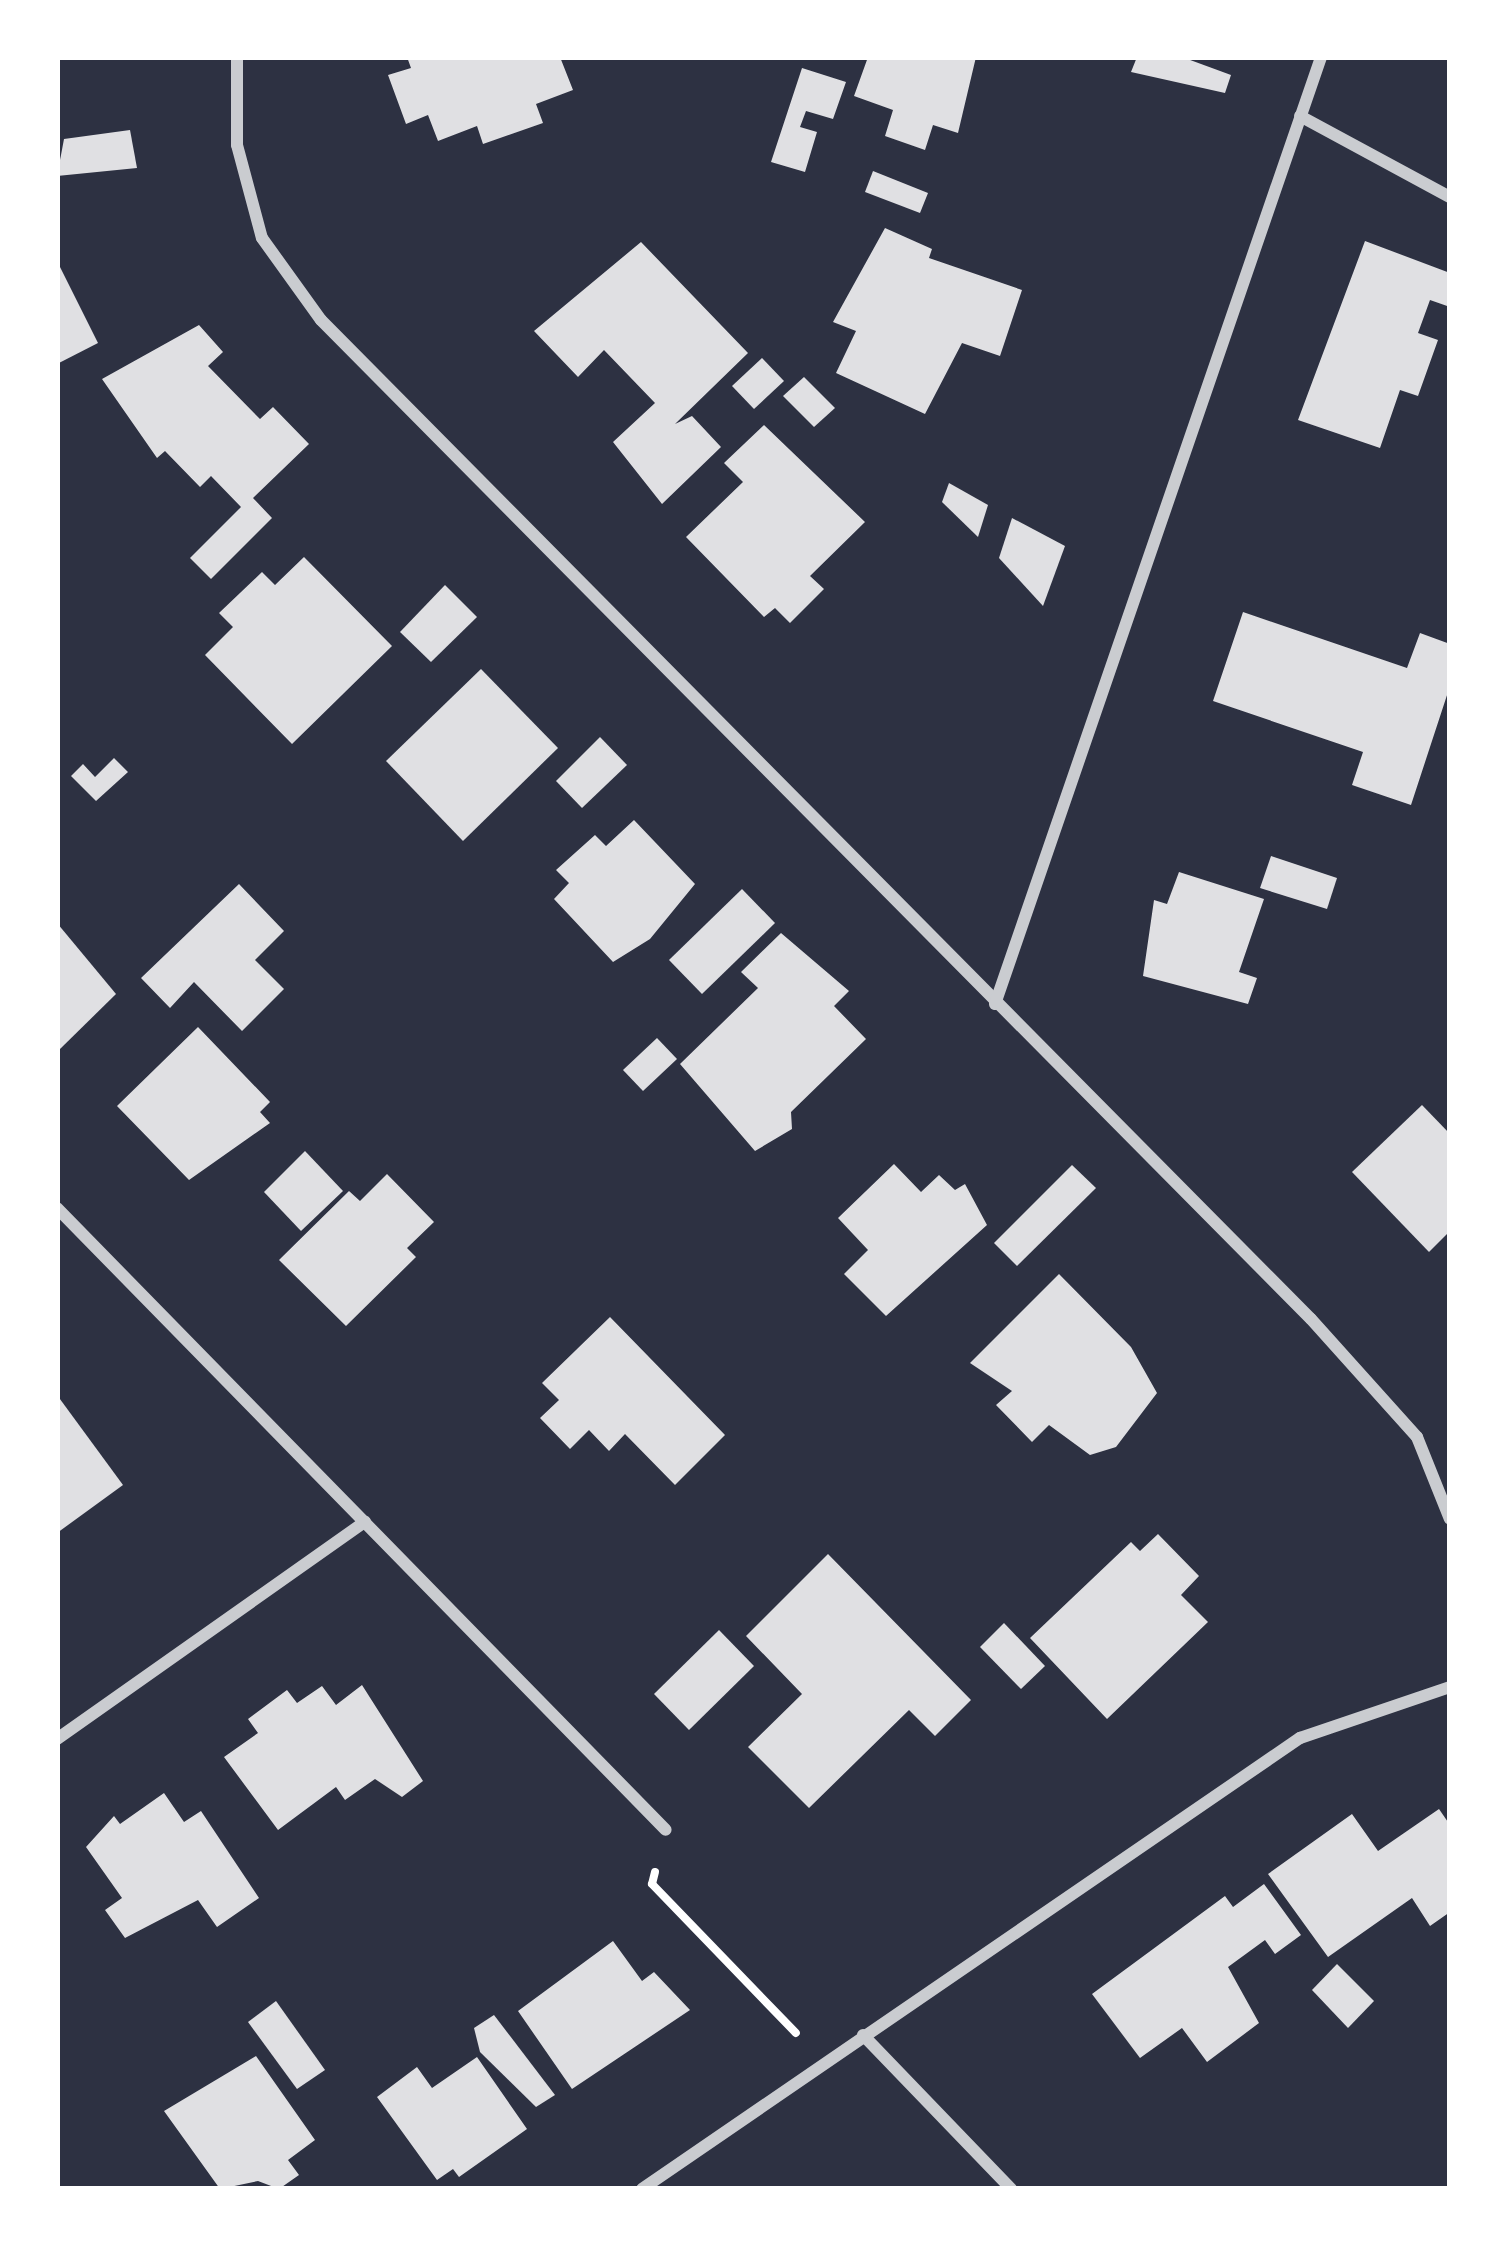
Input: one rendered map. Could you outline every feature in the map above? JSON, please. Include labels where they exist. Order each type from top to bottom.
[{"type":"street","points":[[237,57],[237,145],[262,238],[321,320],[1417,1437],[1450,1519]]},
{"type":"street","points":[[995,1004],[1321,57]]},
{"type":"street","points":[[1300,116],[1450,197]]},
{"type":"street","points":[[57,1208],[666,1830]]},
{"type":"street","points":[[57,1739],[365,1522]]},
{"type":"street","points":[[642,2189],[1300,1738],[1450,1687]]},
{"type":"street","points":[[863,2035],[1011,2189]]},
{"type":"path","points":[[652,1884],[825,2063]]},
{"type":"building","points":[[407,57],[560,57],[573,90],[536,104],[543,123],[483,144],[477,126],[438,141],[428,115],[406,124],[388,75],[411,68]]},
{"type":"building","points":[[868,57],[976,57],[958,133],[933,125],[925,150],[885,136],[893,110],[854,96]]},
{"type":"building","points":[[1137,57],[1182,57],[1231,75],[1225,93],[1131,72]]},
{"type":"building","points":[[802,68],[846,82],[833,119],[806,111],[800,127],[817,132],[805,172],[771,162]]},
{"type":"building","points":[[130,130],[137,168],[57,176],[64,139]]},
{"type":"building","points":[[873,171],[928,193],[920,213],[865,192]]},
{"type":"building","points":[[885,228],[932,249],[929,258],[1022,290],[1000,356],[962,343],[925,414],[836,373],[856,331],[833,322]]},
{"type":"building","points":[[1365,241],[1450,273],[1450,307],[1430,300],[1418,333],[1438,340],[1418,396],[1400,390],[1380,448],[1298,420]]},
{"type":"building","points":[[641,242],[748,353],[675,424],[692,416],[721,447],[662,504],[613,442],[655,403],[604,350],[578,377],[534,331]]},
{"type":"building","points":[[57,261],[98,343],[57,364]]},
{"type":"building","points":[[199,325],[223,352],[208,366],[260,419],[273,407],[309,444],[253,498],[272,518],[211,579],[190,558],[241,507],[211,476],[200,487],[165,451],[157,458],[102,379]]},
{"type":"building","points":[[762,358],[784,381],[754,409],[732,386]]},
{"type":"building","points":[[804,377],[835,408],[814,427],[783,396]]},
{"type":"building","points":[[764,425],[865,522],[810,576],[824,589],[790,623],[775,608],[764,617],[686,537],[743,482],[724,463]]},
{"type":"building","points":[[949,483],[988,505],[978,537],[942,502]]},
{"type":"building","points":[[1012,518],[1065,546],[1043,606],[999,558]]},
{"type":"building","points":[[304,557],[392,646],[292,744],[205,655],[233,627],[219,613],[262,572],[275,585]]},
{"type":"building","points":[[445,585],[477,617],[431,662],[400,632]]},
{"type":"building","points":[[1243,612],[1407,668],[1420,633],[1450,644],[1450,686],[1411,805],[1352,785],[1363,752],[1213,701]]},
{"type":"building","points":[[481,669],[558,748],[463,841],[386,761]]},
{"type":"building","points":[[600,737],[627,765],[582,808],[556,781]]},
{"type":"building","points":[[114,758],[128,772],[96,801],[71,776],[83,764],[95,777]]},
{"type":"building","points":[[634,820],[695,884],[650,939],[613,962],[554,899],[569,883],[556,870],[595,835],[606,846]]},
{"type":"building","points":[[1271,856],[1337,878],[1327,909],[1260,888]]},
{"type":"building","points":[[1179,872],[1264,899],[1239,972],[1257,978],[1248,1004],[1143,976],[1154,900],[1167,904]]},
{"type":"building","points":[[239,884],[284,931],[255,960],[284,989],[242,1031],[194,982],[170,1008],[141,978]]},
{"type":"building","points":[[742,889],[775,923],[702,994],[669,960]]},
{"type":"building","points":[[57,923],[116,994],[59,1050],[57,1048]]},
{"type":"building","points":[[781,933],[849,991],[834,1006],[866,1039],[791,1112],[792,1129],[755,1151],[680,1064],[758,988],[741,972]]},
{"type":"building","points":[[198,1027],[270,1102],[260,1112],[270,1123],[189,1180],[117,1106]]},
{"type":"building","points":[[657,1038],[677,1059],[643,1091],[623,1070]]},
{"type":"building","points":[[1422,1105],[1450,1134],[1450,1231],[1429,1252],[1352,1172]]},
{"type":"building","points":[[305,1151],[343,1191],[301,1231],[264,1192]]},
{"type":"building","points":[[894,1164],[921,1192],[939,1175],[955,1190],[965,1184],[987,1225],[886,1316],[844,1274],[868,1250],[838,1218]]},
{"type":"building","points":[[1072,1165],[1096,1188],[1017,1266],[994,1243]]},
{"type":"building","points":[[387,1174],[434,1222],[407,1248],[416,1257],[346,1326],[279,1260],[349,1191],[360,1201]]},
{"type":"building","points":[[1059,1274],[1131,1347],[1157,1393],[1116,1447],[1090,1455],[1049,1425],[1032,1442],[996,1405],[1012,1391],[970,1363]]},
{"type":"building","points":[[610,1317],[725,1435],[675,1485],[625,1434],[609,1451],[589,1430],[570,1449],[540,1418],[559,1400],[542,1383]]},
{"type":"building","points":[[57,1395],[123,1485],[57,1533]]},
{"type":"building","points":[[1158,1534],[1199,1576],[1181,1595],[1208,1622],[1107,1719],[1030,1638],[1131,1542],[1140,1551]]},
{"type":"building","points":[[828,1554],[971,1700],[935,1736],[909,1710],[809,1808],[748,1747],[802,1694],[746,1636]]},
{"type":"building","points":[[1004,1623],[1045,1666],[1021,1689],[980,1647]]},
{"type":"building","points":[[719,1630],[754,1666],[689,1730],[654,1694]]},
{"type":"building","points":[[362,1685],[423,1781],[402,1797],[375,1779],[345,1800],[336,1787],[278,1830],[224,1757],[258,1733],[248,1719],[287,1690],[297,1703],[322,1686],[336,1705]]},
{"type":"building","points":[[164,1793],[184,1822],[201,1811],[259,1898],[217,1927],[198,1900],[125,1938],[105,1910],[122,1898],[86,1847],[114,1816],[120,1824]]},
{"type":"building","points":[[1439,1809],[1450,1825],[1450,1912],[1430,1926],[1412,1898],[1328,1957],[1268,1874],[1352,1814],[1378,1851]]},
{"type":"building","points":[[1264,1884],[1301,1935],[1275,1954],[1265,1940],[1228,1967],[1259,2023],[1207,2062],[1182,2028],[1140,2058],[1092,1994],[1225,1896],[1233,1907]]},
{"type":"building","points":[[613,1941],[642,1981],[654,1972],[690,2010],[572,2089],[518,2011]]},
{"type":"building","points":[[1337,1964],[1374,2001],[1348,2028],[1312,1990]]},
{"type":"building","points":[[276,2001],[325,2070],[297,2089],[248,2022]]},
{"type":"building","points":[[494,2015],[555,2095],[536,2107],[480,2052],[474,2028]]},
{"type":"building","points":[[256,2056],[315,2140],[288,2160],[299,2175],[279,2189],[258,2181],[220,2189],[164,2111]]},
{"type":"building","points":[[477,2057],[527,2129],[459,2177],[453,2169],[437,2180],[377,2097],[417,2067],[432,2088]]}]
